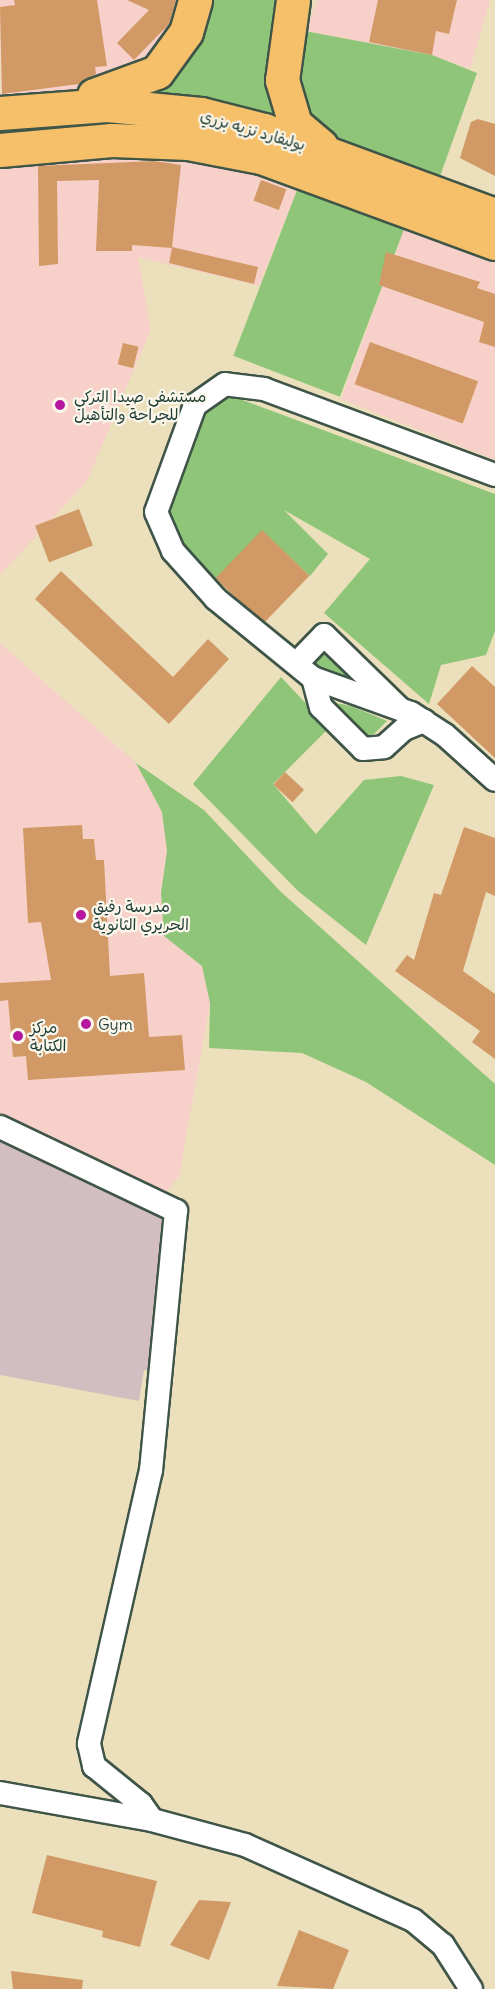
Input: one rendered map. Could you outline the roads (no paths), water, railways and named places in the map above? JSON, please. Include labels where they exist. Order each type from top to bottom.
[{"type":"highway","points":[[5,112],[107,92],[157,72],[186,32],[195,0]]},
{"type":"highway","points":[[293,0],[282,50],[286,98],[295,124],[332,154]]},
{"type":"highway","name":"بوليفارد نزيه بزري","points":[[5,112],[154,107],[264,130],[495,215]]},
{"type":"highway","name":"بوليفارد نزيه بزري","points":[[0,150],[112,140],[188,143],[261,157],[495,243]]},
{"type":"street","points":[[495,475],[256,387],[225,384],[203,395],[158,499],[158,523],[172,551],[216,599],[305,671],[424,721],[495,780]]},
{"type":"street","points":[[305,671],[324,635],[400,709]]},
{"type":"street","points":[[305,671],[324,712],[363,749],[384,747],[404,729],[424,721]]},
{"type":"street","points":[[0,1127],[176,1210],[151,1470],[88,1753],[100,1773],[141,1804],[152,1820]]},
{"type":"street","points":[[0,1793],[152,1820],[245,1845],[379,1901],[443,1945],[471,1989]]},
{"type":"place","name":"مستشفى صيدا التركي للجراحة والتأهيل","points":[[60,405]]},
{"type":"place","name":"مدرسة رفيق الحريري الثانوية","points":[[81,915]]},
{"type":"place","name":"Gym","points":[[86,1024]]},
{"type":"place","name":"مركز الكتابة","points":[[18,1036]]}]
